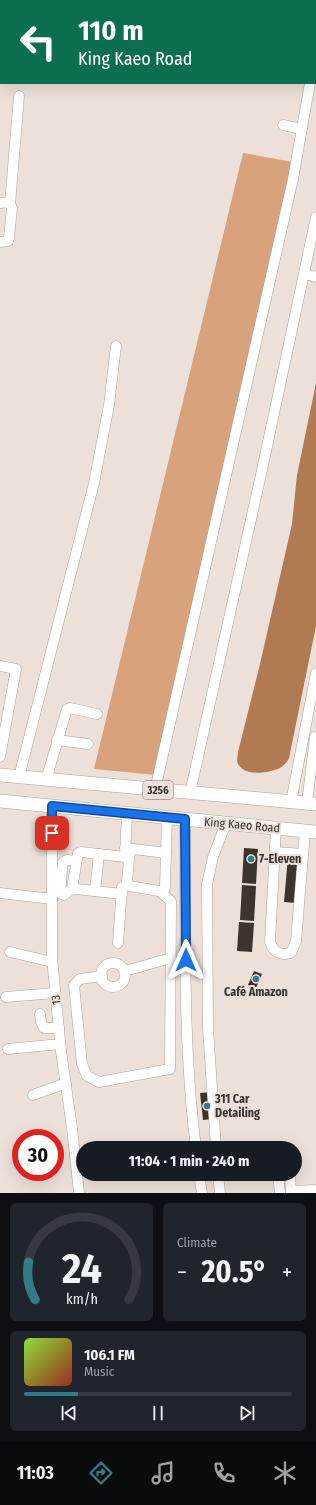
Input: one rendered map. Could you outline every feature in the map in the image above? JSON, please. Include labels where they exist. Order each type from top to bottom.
[{"type":"main road","name":"3256","points":[[0,775],[312,804]]},
{"type":"main road","name":"King Kaeo Road","points":[[0,801],[310,831]]},
{"type":"street","points":[[156,790],[293,179],[310,84]]},
{"type":"street","points":[[0,242],[8,241],[9,238],[12,208],[5,203],[19,96]]},
{"type":"street","points":[[283,125],[302,129]]},
{"type":"street","points":[[190,793],[262,470],[316,217]]},
{"type":"street","points":[[304,274],[316,277]]},
{"type":"street","points":[[19,776],[94,483],[109,405],[116,346]]},
{"type":"street","points":[[0,666],[16,669],[0,754]]},
{"type":"street","points":[[291,802],[315,679]]},
{"type":"street","points":[[46,780],[67,709],[70,708],[97,714]]},
{"type":"street","points":[[312,804],[316,735]]},
{"type":"street","points":[[57,740],[88,744]]},
{"type":"street","name":"13","points":[[52,806],[52,962],[60,1044],[79,1193]]},
{"type":"street","points":[[127,813],[127,881],[129,886],[133,888],[159,891],[164,890],[165,887],[167,817]]},
{"type":"street","points":[[185,819],[188,1066],[191,1114],[195,1141]]},
{"type":"street","points":[[216,1141],[208,1028],[207,884],[213,857],[226,823]]},
{"type":"street","points":[[276,828],[270,942],[272,949],[275,952],[287,954],[293,951],[296,942],[303,854],[310,831]]},
{"type":"street","points":[[118,943],[127,852]]},
{"type":"street","points":[[275,852],[303,854]]},
{"type":"street","points":[[74,887],[73,883],[78,853],[166,853]]},
{"type":"street","points":[[96,891],[99,854]]},
{"type":"street","points":[[74,887],[64,895],[60,893],[63,862],[66,860],[76,861]]},
{"type":"street","points":[[74,887],[76,889],[122,894]]},
{"type":"street","points":[[102,976],[80,979],[74,985],[82,1064],[87,1076],[99,1082],[170,1069],[171,901],[159,891]]},
{"type":"street","points":[[0,893],[52,900]]},
{"type":"street","points":[[10,952],[52,962]]},
{"type":"street","points":[[125,971],[171,958]]},
{"type":"street","points":[[112,963],[120,965],[125,971],[122,982],[116,986],[106,984],[102,976],[105,966],[112,963]]},
{"type":"street","points":[[6,997],[55,993]]},
{"type":"street","points":[[40,1014],[41,1022],[44,1028],[59,1028]]},
{"type":"street","points":[[8,1049],[60,1044]]},
{"type":"street","points":[[34,1095],[66,1083]]},
{"type":"street","points":[[200,1181],[202,1193]]},
{"type":"street","points":[[219,1181],[220,1193]]},
{"type":"street","points":[[279,1181],[280,1193]]},
{"type":"street","points":[[290,1181],[291,1192],[314,1190]]},
{"type":"shaded area","points":[[243,153],[293,162],[156,775],[94,769]]},
{"type":"shaded area","points":[[316,383],[316,626],[289,758],[280,768],[256,773],[244,770],[240,766],[237,761],[238,752],[292,524],[297,475]]},
{"type":"building","points":[[244,848],[258,849],[256,884],[242,883]]},
{"type":"building","points":[[288,857],[300,858],[296,903],[284,902]]},
{"type":"building","points":[[242,885],[256,886],[254,921],[240,920]]},
{"type":"building","points":[[239,922],[254,923],[252,952],[237,951]]},
{"type":"building","points":[[254,971],[262,974],[256,988],[248,985]]},
{"type":"building","name":"311 Car Detailing","points":[[212,1092],[212,1119],[203,1120],[200,1093]]},
{"type":"place","name":"7-Eleven","points":[[251,859]]},
{"type":"place","name":"Café Amazon","points":[[256,979]]},
{"type":"place","name":"311 Car Detailing","points":[[207,1106]]},
{"type":"route","points":[[52,833],[52,806],[185,819],[186,960]]}]
